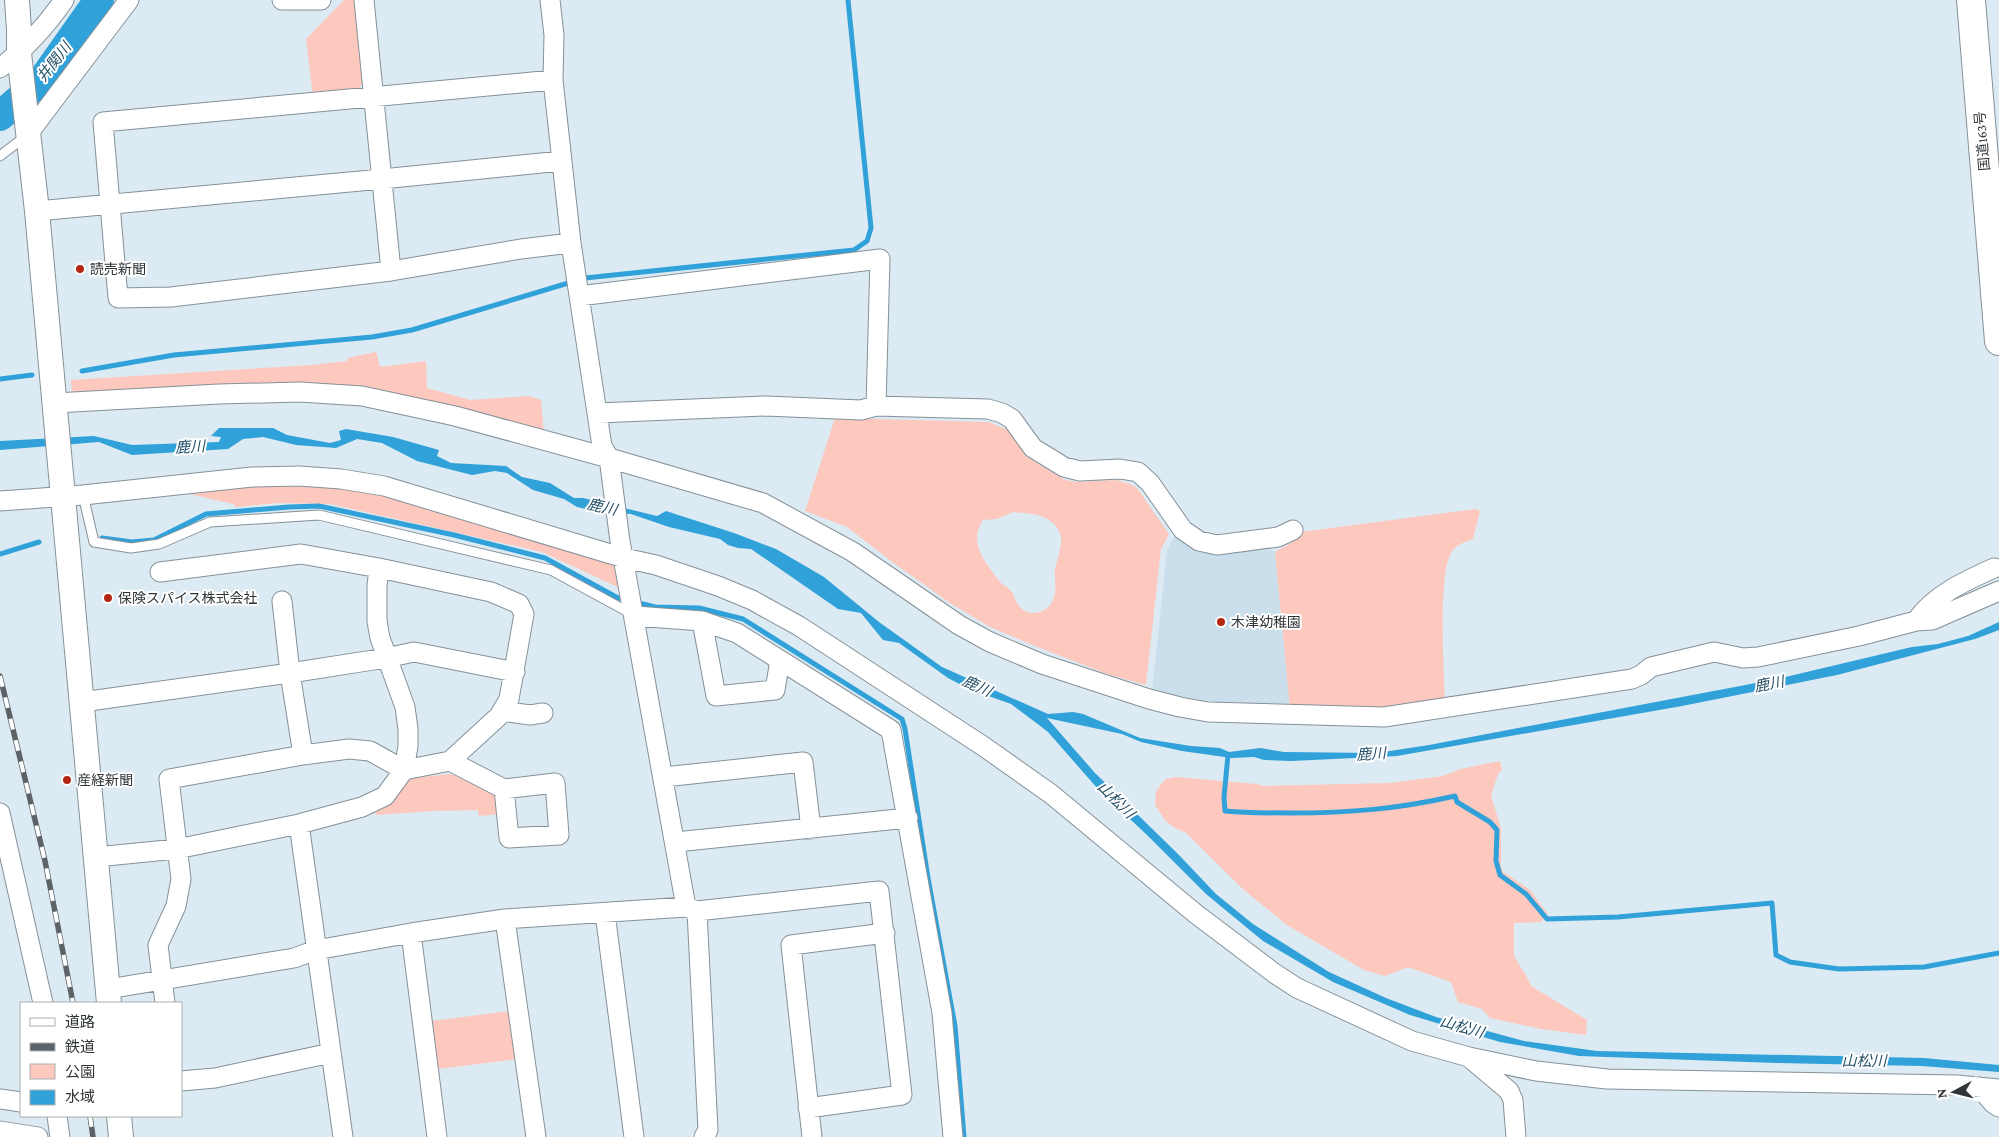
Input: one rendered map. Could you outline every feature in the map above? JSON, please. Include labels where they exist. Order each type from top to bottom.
[{"type":"highway","name":"国道163号","points":[[1970,0],[1999,341]]},
{"type":"street","points":[[17,0],[19,30],[13,61],[27,123],[55,408],[70,491],[82,702],[108,996],[162,981],[294,958],[316,950],[505,919],[692,909],[878,890],[885,933],[902,1095],[808,1108]]},
{"type":"street","points":[[13,61],[64,0]]},
{"type":"street","points":[[27,123],[129,0]]},
{"type":"street","points":[[282,0],[321,0]]},
{"type":"street","points":[[364,0],[391,271]]},
{"type":"street","points":[[550,0],[554,35],[553,80],[577,287],[602,446],[610,465],[634,616],[676,842],[692,909],[708,1130],[704,1137]]},
{"type":"street","points":[[553,80],[103,122],[118,298],[172,298],[391,271],[521,249],[571,243]]},
{"type":"street","points":[[37,211],[561,161]]},
{"type":"street","points":[[577,287],[880,259],[876,406]]},
{"type":"street","points":[[55,408],[237,393],[300,392],[362,396],[455,416],[610,465],[763,503],[853,552],[959,625],[990,642],[1042,664],[1149,699],[1208,712],[1297,714],[1350,718],[1384,718],[1424,712],[1632,679],[1651,667],[1714,652],[1742,658],[1859,636],[1916,621],[1932,620],[1999,591]]},
{"type":"street","points":[[598,413],[766,406],[861,410],[876,406],[988,409],[1002,413],[1012,419],[1033,448],[1064,467],[1080,471],[1120,469],[1138,472],[1150,483],[1183,530],[1199,541],[1217,545],[1278,537],[1293,530]]},
{"type":"street","points":[[0,501],[70,491],[252,476],[299,476],[341,479],[384,486],[622,550],[656,565],[718,586],[752,600],[799,626],[960,731],[1051,794],[1196,914],[1274,973],[1297,988],[1412,1041],[1468,1057],[1536,1071],[1606,1079],[1817,1082],[1979,1087],[1999,1090]]},
{"type":"street","points":[[160,572],[301,554],[379,568],[491,592],[519,604],[524,614],[509,699],[499,716],[450,761],[404,770],[370,751],[349,750],[169,779],[181,879],[176,906],[158,945],[165,1002]]},
{"type":"street","points":[[96,857],[177,849],[299,824],[362,807],[385,796],[404,770],[408,746],[408,729],[405,707],[386,658],[377,621],[379,568]]},
{"type":"street","points":[[1916,621],[1926,607],[1938,598],[1965,581],[1994,568]]},
{"type":"street","points":[[282,601],[290,673],[303,756]]},
{"type":"street","points":[[634,616],[702,621],[737,633],[891,730],[942,1014],[953,1137]]},
{"type":"street","points":[[702,621],[716,696],[775,690],[780,660]]},
{"type":"street","points":[[82,702],[290,673],[414,652],[515,672]]},
{"type":"street","points":[[502,711],[530,715],[543,713]]},
{"type":"street","points":[[450,761],[504,789]]},
{"type":"street","points":[[664,777],[804,762],[810,829]]},
{"type":"street","points":[[0,813],[43,1002]]},
{"type":"street","points":[[676,842],[908,818]]},
{"type":"street","points":[[299,824],[343,1137]]},
{"type":"street","points":[[606,913],[634,1137]]},
{"type":"street","points":[[505,919],[536,1137]]},
{"type":"street","points":[[411,933],[438,1137]]},
{"type":"street","points":[[812,1137],[791,945],[885,933]]},
{"type":"street","points":[[182,1081],[215,1078],[331,1053]]},
{"type":"street","points":[[1468,1057],[1509,1091],[1513,1100],[1516,1137]]},
{"type":"street","points":[[1979,1087],[1999,1107]]},
{"type":"street","points":[[0,1099],[20,1102]]},
{"type":"street","points":[[57,1117],[60,1137]]},
{"type":"street","points":[[119,1117],[121,1137]]},
{"type":"street","points":[[0,1131],[38,1137]]},
{"type":"lane","points":[[0,156],[27,123]]},
{"type":"lane","points":[[70,491],[94,542],[131,548],[159,544],[210,522],[319,515],[551,570],[634,616]]},
{"type":"shaded area","name":"木津幼稚園","points":[[1175,535],[1201,550],[1228,553],[1271,550],[1275,552],[1290,709],[1208,701],[1152,692],[1167,550]]},
{"type":"green space","points":[[344,0],[355,0],[364,82],[355,92],[313,97],[306,39]]},
{"type":"green space","points":[[376,352],[380,367],[426,361],[427,388],[470,400],[529,396],[541,400],[544,434],[446,406],[72,394],[71,380],[312,365],[347,361],[348,358]]},
{"type":"green space","points":[[835,418],[989,422],[1010,431],[1027,457],[1065,480],[1077,482],[1116,480],[1130,484],[1137,488],[1169,534],[1161,549],[1146,685],[1110,675],[990,627],[950,603],[847,527],[805,511]],"holes":[[[1013,512],[1042,516],[1056,526],[1061,537],[1055,570],[1054,597],[1049,606],[1040,612],[1030,613],[1019,606],[1011,591],[1000,582],[979,550],[977,538],[983,520],[997,519]]]},
{"type":"green space","points":[[269,486],[346,488],[388,495],[613,561],[617,566],[622,589],[542,552],[330,504],[277,503],[236,507],[233,504],[181,492]]},
{"type":"green space","points":[[1476,509],[1480,511],[1473,539],[1455,548],[1451,553],[1444,581],[1443,648],[1445,703],[1397,709],[1290,709],[1275,552],[1293,542],[1293,533]]},
{"type":"green space","points":[[1500,761],[1502,770],[1498,774],[1491,795],[1501,829],[1501,866],[1503,872],[1530,890],[1548,914],[1541,922],[1514,923],[1514,956],[1531,986],[1587,1020],[1586,1035],[1541,1029],[1490,1018],[1482,1009],[1458,1002],[1451,982],[1408,967],[1385,976],[1364,970],[1287,925],[1244,890],[1186,833],[1173,827],[1165,820],[1155,805],[1156,792],[1161,784],[1166,779],[1176,777],[1264,786],[1390,783],[1443,776],[1461,769]]},
{"type":"green space","points":[[451,774],[490,791],[497,798],[500,814],[479,816],[478,810],[376,815],[375,810],[402,784],[412,778]]},
{"type":"green space","points":[[510,1011],[517,1059],[438,1069],[432,1021]]},
{"type":"water","points":[[219,428],[273,428],[287,435],[330,443],[341,440],[339,431],[346,429],[393,437],[439,450],[437,456],[451,463],[506,466],[522,477],[550,483],[574,498],[583,498],[657,516],[666,511],[776,549],[824,577],[879,622],[942,667],[1048,714],[1073,712],[1083,714],[1140,738],[1191,746],[1220,748],[1229,752],[1260,748],[1284,752],[1377,753],[1429,745],[1777,679],[1912,647],[1938,644],[1968,636],[1999,622],[1999,630],[1975,639],[1837,675],[1682,706],[1397,756],[1291,761],[1264,760],[1254,757],[1232,758],[1182,751],[1141,742],[1122,734],[1047,718],[1095,773],[1216,894],[1253,924],[1329,972],[1386,998],[1436,1017],[1524,1041],[1597,1051],[1924,1058],[1999,1065],[1999,1072],[1922,1066],[1579,1056],[1500,1042],[1410,1015],[1333,982],[1263,941],[1206,894],[1098,789],[1048,732],[1011,704],[969,689],[948,678],[899,643],[883,640],[861,613],[838,609],[751,549],[728,545],[720,539],[669,527],[631,514],[599,512],[577,507],[564,499],[533,490],[507,473],[495,471],[472,475],[417,461],[382,443],[357,439],[336,448],[296,445],[263,437],[243,439],[228,449],[132,455],[99,442],[0,450],[0,441],[94,436],[132,445],[219,442],[221,437],[211,436]]},
{"type":"waterway","name":"井関川","points":[[0,116],[44,78],[99,0]]},
{"type":"waterway","points":[[82,371],[174,355],[372,337],[412,330],[585,278],[854,250],[867,241],[871,228],[848,0]]},
{"type":"waterway","points":[[0,379],[32,375]]},
{"type":"waterway","points":[[102,538],[132,542],[154,540],[206,514],[319,506],[454,535],[545,558],[618,598],[624,599]]},
{"type":"waterway","points":[[0,554],[39,542]]},
{"type":"waterway","points":[[639,603],[655,607],[699,608],[743,619],[902,719],[955,1026],[964,1137]]},
{"type":"waterway","points":[[1228,755],[1224,797],[1225,811],[1250,813],[1353,811],[1393,807],[1455,796],[1457,802],[1490,822],[1497,830],[1496,861],[1500,875],[1526,894],[1547,919],[1618,917],[1772,903],[1776,955],[1790,962],[1839,969],[1924,967],[1999,953]]},
{"type":"railway","points":[[0,676],[45,861],[73,1002]]},
{"type":"railway","points":[[90,1117],[93,1137]]},
{"type":"place","name":"読売新聞","points":[[80,269]]},
{"type":"place","name":"保険スパイス株式会社","points":[[108,598]]},
{"type":"place","name":"木津幼稚園","points":[[1221,622]]},
{"type":"place","name":"産経新聞","points":[[67,780]]},
{"type":"water label","name":"鹿川","points":[[190,447]]},
{"type":"water label","name":"鹿川","points":[[602,507]]},
{"type":"water label","name":"鹿川","points":[[1769,684]]},
{"type":"water label","name":"鹿川","points":[[977,686]]},
{"type":"water label","name":"鹿川","points":[[1371,754]]},
{"type":"water label","name":"山松川","points":[[1116,800]]},
{"type":"water label","name":"山松川","points":[[1462,1027]]},
{"type":"water label","name":"山松川","points":[[1864,1061]]}]
